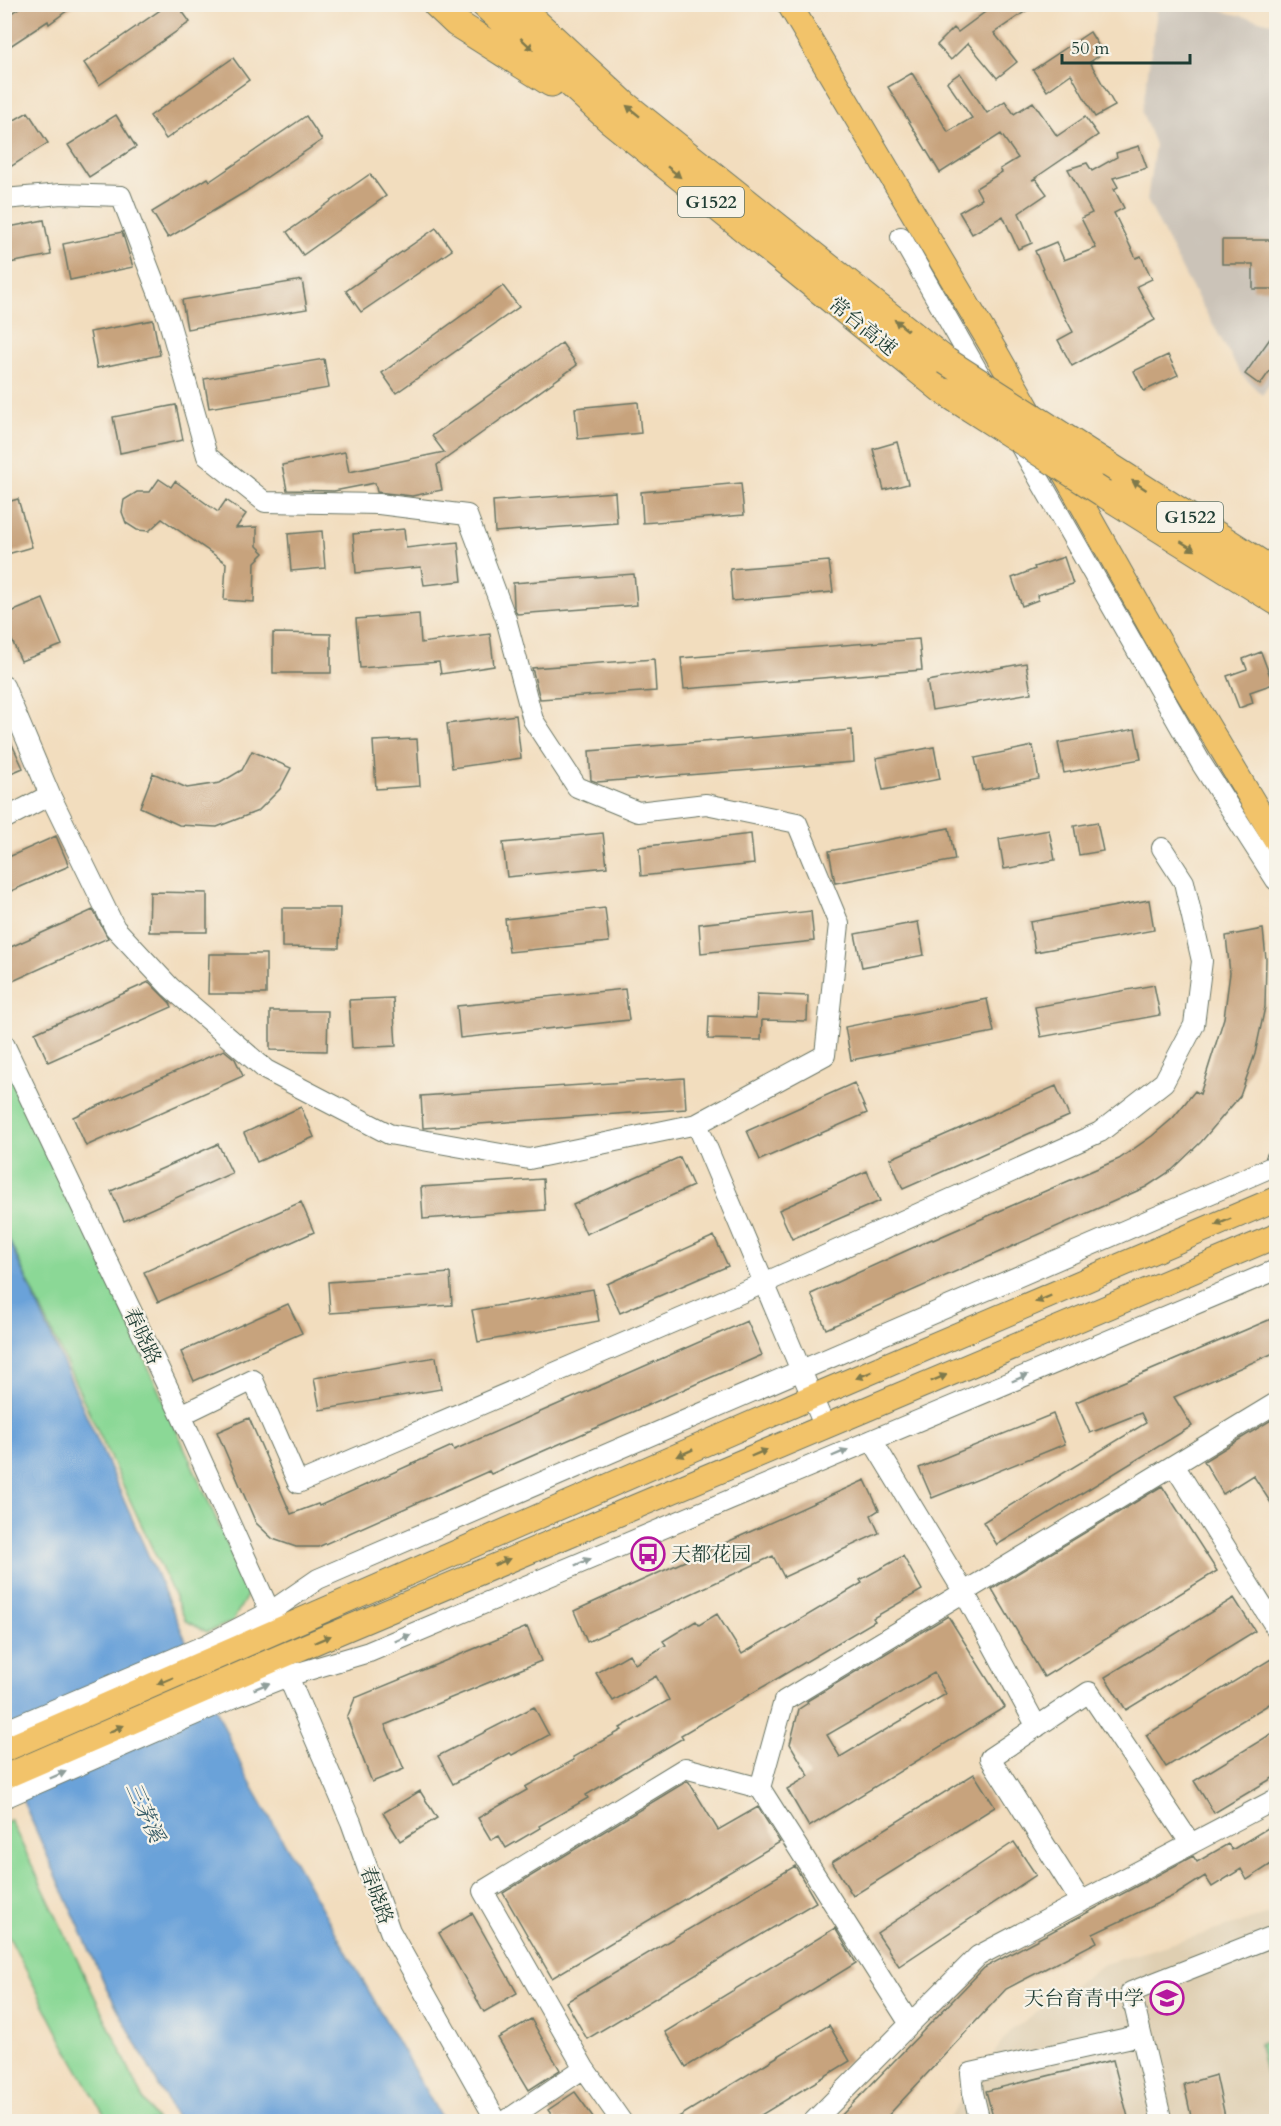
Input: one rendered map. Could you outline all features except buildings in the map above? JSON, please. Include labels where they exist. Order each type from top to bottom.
[{"type":"highway","points":[[436,4],[456,23],[610,120]]},
{"type":"highway","name":"常台高速","points":[[484,4],[610,120],[945,392],[1276,601]]},
{"type":"highway","name":"常台高速","points":[[516,4],[624,104],[946,361],[1276,573]]},
{"type":"main road","points":[[789,4],[995,351],[1187,691],[1276,840]]},
{"type":"main road","points":[[4,1777],[223,1669],[274,1621],[812,1397],[1276,1199]]},
{"type":"main road","points":[[4,1750],[223,1669],[284,1666],[825,1425],[1276,1236]]},
{"type":"street","points":[[4,199],[61,194],[121,196],[168,318],[207,456],[265,502],[378,504],[467,515],[506,620],[533,720],[577,787],[639,812],[706,804],[796,823],[839,924],[825,1055],[697,1124],[529,1159],[389,1134],[266,1070],[170,987],[115,928],[50,795],[4,686]]},
{"type":"street","points":[[901,237],[1201,763],[1276,880]]},
{"type":"street","points":[[4,819],[50,795]]},
{"type":"street","points":[[181,1416],[253,1380],[298,1483],[764,1283],[1100,1132],[1164,1082],[1194,1025],[1202,961],[1184,882],[1162,848]]},
{"type":"street","name":"春晓路","points":[[4,1044],[181,1416],[274,1621]]},
{"type":"street","points":[[697,1124],[825,1425]]},
{"type":"street","points":[[274,1621],[318,1579],[1274,1166],[1276,1159]]},
{"type":"street","points":[[284,1666],[369,1652],[1276,1270]]},
{"type":"street","points":[[760,1788],[784,1701],[965,1594],[1276,1403]]},
{"type":"street","points":[[872,1440],[965,1594],[1037,1727]]},
{"type":"street","points":[[1174,1465],[1276,1628]]},
{"type":"street","name":"春晓路","points":[[284,1666],[351,1822],[390,1931],[497,2121]]},
{"type":"street","points":[[4,1731],[223,1669]]},
{"type":"street","points":[[4,1798],[223,1669]]},
{"type":"street","points":[[1080,1902],[990,1758],[1089,1692],[1191,1844]]},
{"type":"street","points":[[622,2121],[584,2068],[483,1891],[685,1768],[760,1788],[910,2024]]},
{"type":"street","points":[[813,2121],[978,1956],[1276,1799]]},
{"type":"street","points":[[1162,2121],[1131,1992],[1276,1935]]},
{"type":"street","points":[[980,2121],[971,2073],[1141,2035]]},
{"type":"street","points":[[504,2121],[584,2068]]},
{"type":"shaded area","points":[[1158,5],[1196,5],[1276,24],[1276,375],[1262,395],[1241,374],[1186,277],[1147,200],[1155,145],[1142,112]]},
{"type":"shaded area","name":"天台育青中学","points":[[1276,1912],[1276,2121],[946,2122],[1009,2032],[1104,1964]]},
{"type":"green space","points":[[4,1045],[249,1592],[232,1622],[207,1632],[186,1621],[5,1231]]},
{"type":"green space","points":[[10,1819],[144,2100],[157,2121],[108,2121],[64,2044],[5,1929],[5,1823]]},
{"type":"green space","points":[[1276,2041],[1276,2122],[1259,2044]]},
{"type":"water","name":"三茅溪","points":[[4,1229],[244,1772],[443,2121],[178,2121],[107,1989],[5,1761]]},
{"type":"place","name":"天都花园","points":[[648,1554]]},
{"type":"place","name":"天台育青中学","points":[[1167,1998]]}]
